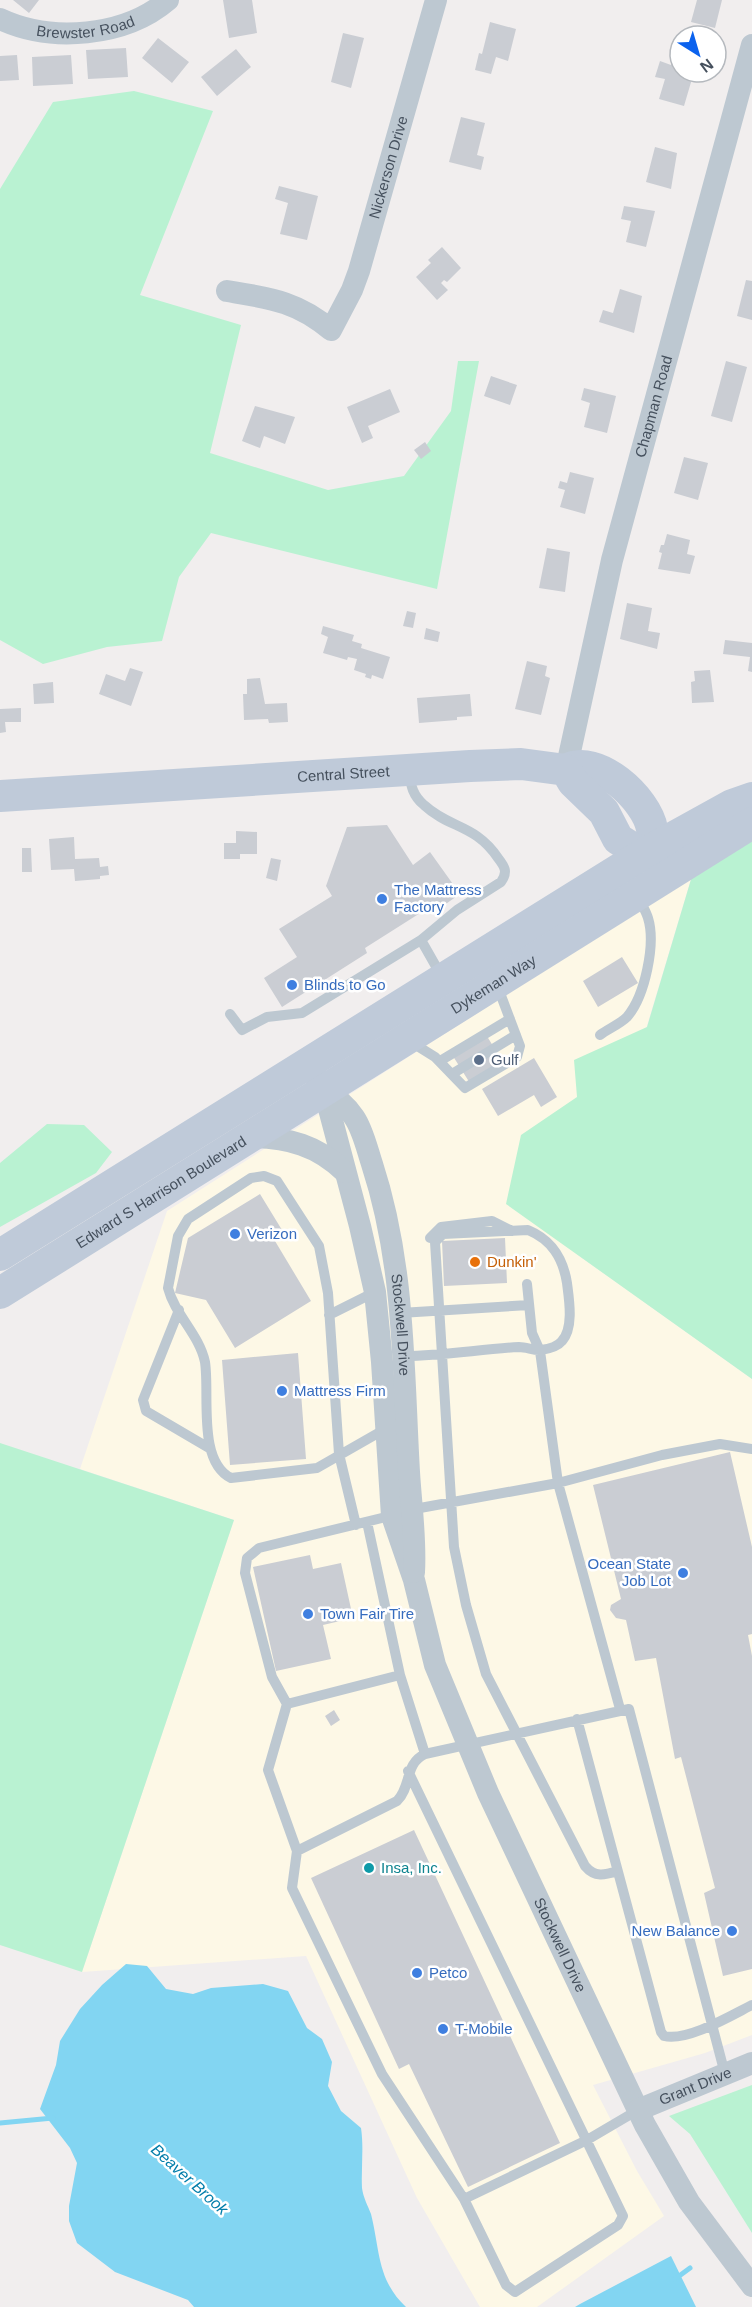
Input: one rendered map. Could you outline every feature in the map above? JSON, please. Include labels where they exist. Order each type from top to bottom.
[{"type":"main road","name":"Central Street","points":[[0,796],[409,769],[522,764],[566,770]]},
{"type":"main road","points":[[566,770],[573,782],[603,813],[618,839],[655,864]]},
{"type":"main road","points":[[655,864],[732,805],[752,798]]},
{"type":"main road","points":[[0,1255],[443,978],[655,864],[752,823]]},
{"type":"main road","name":"Dykeman Way","points":[[324,1090],[637,894],[655,864]]},
{"type":"main road","name":"Edward S Harrison Boulevard","points":[[0,1293],[324,1090]]},
{"type":"street","name":"Brewster Road","points":[[0,19],[33,30],[82,32],[131,22],[168,0]]},
{"type":"street","name":"Nickerson Drive","points":[[227,291],[278,300],[298,307],[331,330],[352,290],[359,271],[436,0]]},
{"type":"street","name":"Chapman Road","points":[[566,770],[612,560],[752,45]]},
{"type":"street","name":"Stockwell Drive","points":[[307,1062],[324,1090],[375,1292],[397,1427],[402,1512],[414,1580],[435,1665],[466,1745],[638,2110],[689,2202],[752,2286]]},
{"type":"street","name":"Stockwell Drive","points":[[324,1090],[341,1101],[356,1119],[370,1157],[393,1242],[405,1356],[397,1427]]},
{"type":"street","points":[[251,1137],[306,1145],[328,1157],[345,1172]]},
{"type":"street","name":"Grant Drive","points":[[638,2110],[752,2063]]},
{"type":"lane","points":[[230,1014],[242,1030],[267,1017],[298,1015],[421,940],[453,913],[501,882],[506,868],[483,838],[424,806],[411,788],[409,769]]},
{"type":"lane","points":[[600,1035],[626,1018],[634,1007],[644,979],[651,949],[648,919],[637,894]]},
{"type":"lane","points":[[421,940],[443,978]]},
{"type":"lane","points":[[406,1039],[430,1052],[463,1086],[469,1087],[519,1055],[520,1046],[496,982]]},
{"type":"lane","points":[[440,1061],[510,1018]]},
{"type":"lane","points":[[452,1074],[516,1035]]},
{"type":"lane","points":[[397,1427],[339,1454],[311,1469],[231,1478],[220,1471],[209,1449],[205,1362],[198,1343],[170,1297],[167,1283],[178,1236],[188,1219],[251,1178],[271,1177],[281,1186],[319,1246],[329,1315],[339,1454],[361,1523],[400,1675],[425,1754]]},
{"type":"lane","points":[[405,1356],[442,1356],[520,1347],[540,1351],[561,1342],[566,1335],[569,1314],[564,1267],[557,1253],[540,1235],[528,1230],[443,1234],[435,1242],[442,1356],[450,1501],[454,1547],[466,1605],[486,1674],[515,1733],[585,1866],[589,1871],[599,1875],[617,1871]]},
{"type":"lane","points":[[527,1284],[532,1333],[540,1351],[558,1483],[620,1709]]},
{"type":"lane","points":[[329,1315],[375,1292]]},
{"type":"lane","points":[[400,1313],[529,1305]]},
{"type":"lane","points":[[179,1310],[143,1400],[143,1406],[209,1449]]},
{"type":"lane","points":[[408,1771],[623,2219],[519,2290],[511,2291],[506,2285],[464,2199],[382,2074],[292,1888],[297,1851],[268,1770],[287,1704],[272,1677],[245,1573],[247,1558],[259,1548],[402,1512],[450,1501],[558,1483],[662,1455],[720,1444],[752,1449]]},
{"type":"lane","points":[[287,1704],[400,1675]]},
{"type":"lane","points":[[297,1851],[396,1801],[406,1787],[408,1771],[415,1761],[425,1754],[626,1708],[631,1713],[726,2075]]},
{"type":"lane","points":[[577,1719],[661,2032],[664,2036],[673,2037],[713,2025],[752,2005]]},
{"type":"lane","points":[[464,2199],[587,2140],[638,2110]]},
{"type":"shaded area","points":[[692,876],[578,1255],[752,1379],[752,2035],[705,2053],[593,2085],[637,2171],[664,2216],[537,2307],[480,2307],[417,2198],[306,1956],[82,1972],[234,1520],[80,1469],[167,1211]]},
{"type":"green space","points":[[134,91],[213,111],[140,295],[241,325],[210,453],[328,490],[404,476],[451,411],[458,361],[479,361],[437,589],[211,533],[179,577],[162,641],[107,647],[43,664],[0,640],[0,189],[53,102]]},
{"type":"green space","points":[[752,841],[752,1379],[506,1204],[521,1135],[577,1097],[574,1060],[647,1027],[692,876]]},
{"type":"green space","points":[[47,1124],[84,1125],[112,1152],[96,1173],[0,1227],[0,1163]]},
{"type":"green space","points":[[0,1443],[234,1520],[82,1972],[0,1945]]},
{"type":"green space","points":[[752,2085],[752,2233],[690,2134],[669,2116]]},
{"type":"water","points":[[126,1964],[147,1966],[166,1989],[193,1994],[211,1988],[263,1984],[288,1991],[307,2028],[322,2039],[332,2062],[328,2086],[341,2111],[361,2128],[364,2198],[371,2214],[385,2275],[397,2297],[406,2307],[194,2307],[188,2300],[115,2272],[77,2243],[69,2221],[69,2206],[77,2163],[70,2148],[40,2109],[56,2065],[60,2041],[80,2009]]},
{"type":"water","points":[[671,2256],[696,2307],[575,2307],[580,2304]]},
{"type":"building","points":[[13,0],[39,0],[29,13]]},
{"type":"building","points":[[223,0],[252,0],[257,33],[229,38]]},
{"type":"building","points":[[697,0],[722,0],[716,24],[691,22]]},
{"type":"building","points":[[490,22],[516,29],[508,61],[496,57],[491,74],[475,70],[479,53],[482,54]]},
{"type":"building","points":[[343,33],[364,38],[351,88],[331,82]]},
{"type":"building","points":[[158,38],[189,62],[172,83],[142,58]]},
{"type":"building","points":[[126,48],[128,77],[88,79],[86,50]]},
{"type":"building","points":[[236,49],[251,67],[217,96],[201,77]]},
{"type":"building","points":[[17,55],[19,80],[0,81],[0,56]]},
{"type":"building","points":[[71,55],[73,84],[33,86],[32,57]]},
{"type":"building","points":[[660,61],[668,64],[668,84],[690,84],[684,106],[659,99],[665,79],[655,77]]},
{"type":"building","points":[[461,117],[485,123],[477,155],[484,157],[481,170],[449,162]]},
{"type":"building","points":[[655,147],[677,153],[671,189],[646,182]]},
{"type":"building","points":[[279,186],[318,196],[307,240],[280,234],[288,203],[275,199]]},
{"type":"building","points":[[624,206],[655,211],[646,247],[626,242],[631,221],[621,219]]},
{"type":"building","points":[[442,247],[461,268],[447,282],[444,280],[441,283],[448,290],[437,300],[416,277],[431,263],[428,260]]},
{"type":"building","points":[[746,280],[752,281],[752,320],[737,316]]},
{"type":"building","points":[[620,289],[642,296],[634,333],[599,322],[603,310],[613,313]]},
{"type":"building","points":[[726,361],[747,367],[732,422],[711,416]]},
{"type":"building","points":[[491,376],[517,385],[510,405],[484,396]]},
{"type":"building","points":[[584,388],[616,396],[607,433],[584,427],[590,403],[581,400]]},
{"type":"building","points":[[390,389],[400,412],[368,426],[373,438],[362,443],[347,407]]},
{"type":"building","points":[[255,406],[295,417],[285,444],[264,436],[260,448],[242,441]]},
{"type":"building","points":[[425,442],[431,451],[421,459],[414,450]]},
{"type":"building","points":[[684,457],[708,463],[698,500],[674,493]]},
{"type":"building","points":[[570,472],[594,478],[585,514],[560,507],[565,490],[558,488],[560,481],[567,483]]},
{"type":"building","points":[[667,534],[690,540],[687,554],[695,556],[690,574],[658,569],[662,553],[659,552]]},
{"type":"building","points":[[547,548],[570,552],[565,592],[539,588]]},
{"type":"building","points":[[627,603],[652,608],[648,631],[660,633],[657,649],[620,639]]},
{"type":"building","points":[[407,611],[416,613],[413,628],[403,626]]},
{"type":"building","points":[[323,626],[354,635],[352,641],[362,644],[361,648],[390,657],[383,679],[372,675],[371,679],[365,677],[366,674],[354,670],[357,659],[348,657],[347,660],[323,653],[328,637],[321,634]]},
{"type":"building","points":[[426,628],[440,632],[438,642],[424,639]]},
{"type":"building","points":[[725,640],[752,643],[752,672],[748,671],[750,657],[723,654]]},
{"type":"building","points":[[527,661],[547,666],[545,676],[550,678],[541,715],[515,709]]},
{"type":"building","points":[[130,668],[143,672],[131,706],[99,694],[106,674],[125,681]]},
{"type":"building","points":[[710,670],[714,702],[692,703],[691,682],[695,681],[694,671]]},
{"type":"building","points":[[260,678],[265,704],[287,703],[288,722],[269,723],[268,719],[244,720],[243,694],[247,694],[247,679]]},
{"type":"building","points":[[53,682],[54,703],[34,704],[33,684]]},
{"type":"building","points":[[470,694],[472,716],[457,717],[457,720],[419,723],[417,698]]},
{"type":"building","points":[[21,708],[21,722],[5,722],[6,732],[0,733],[0,709]]},
{"type":"building","points":[[387,825],[413,865],[430,852],[460,894],[440,908],[436,903],[365,948],[367,953],[282,1007],[264,978],[297,957],[279,929],[332,896],[326,886],[347,827]]},
{"type":"building","points":[[236,831],[257,832],[257,854],[240,854],[240,859],[224,859],[224,843],[236,843]]},
{"type":"building","points":[[74,837],[75,859],[99,858],[100,867],[108,866],[109,875],[100,876],[100,879],[75,881],[74,869],[51,870],[49,839]]},
{"type":"building","points":[[22,848],[31,848],[32,872],[22,872]]},
{"type":"building","points":[[271,858],[281,860],[277,881],[266,878]]},
{"type":"building","points":[[622,957],[638,983],[598,1007],[583,981]]},
{"type":"building","name":"Gulf","points":[[485,1033],[506,1067],[473,1088],[451,1053]]},
{"type":"building","points":[[534,1058],[557,1097],[541,1107],[534,1095],[498,1116],[482,1089]]},
{"type":"building","points":[[260,1194],[282,1230],[272,1236],[311,1301],[235,1348],[206,1300],[175,1293],[188,1238]]},
{"type":"building","name":"Dunkin'","points":[[505,1238],[507,1283],[444,1286],[442,1241]]},
{"type":"building","points":[[298,1353],[306,1459],[230,1465],[222,1360]]},
{"type":"building","points":[[730,1452],[752,1547],[752,1634],[748,1635],[752,1656],[752,1969],[723,1976],[704,1893],[715,1888],[681,1757],[675,1759],[656,1658],[635,1661],[626,1620],[616,1618],[610,1610],[611,1605],[621,1599],[593,1485]]},
{"type":"building","name":"Town Fair Tire","points":[[310,1555],[313,1569],[341,1563],[353,1618],[323,1625],[331,1659],[276,1671],[253,1567]]},
{"type":"building","points":[[334,1710],[340,1720],[331,1726],[325,1716]]},
{"type":"building","points":[[414,1830],[560,2143],[468,2187],[409,2064],[399,2069],[311,1878]]},
{"type":"waterway","name":"Beaver Brook","points":[[0,2123],[53,2118]]},
{"type":"waterway","name":"Beaver Brook","points":[[675,2279],[690,2268]]},
{"type":"place","name":"The Mattress Factory","points":[[382,899]]},
{"type":"place","name":"Blinds to Go","points":[[292,985]]},
{"type":"place","name":"Gulf","points":[[479,1060]]},
{"type":"place","name":"Verizon","points":[[235,1234]]},
{"type":"place","name":"Dunkin'","points":[[475,1262]]},
{"type":"place","name":"Mattress Firm","points":[[282,1391]]},
{"type":"place","name":"Ocean State Job Lot","points":[[683,1573]]},
{"type":"place","name":"Town Fair Tire","points":[[308,1614]]},
{"type":"place","name":"Insa, Inc.","points":[[369,1868]]},
{"type":"place","name":"New Balance","points":[[732,1931]]},
{"type":"place","name":"Petco","points":[[417,1973]]},
{"type":"place","name":"T-Mobile","points":[[443,2029]]}]
